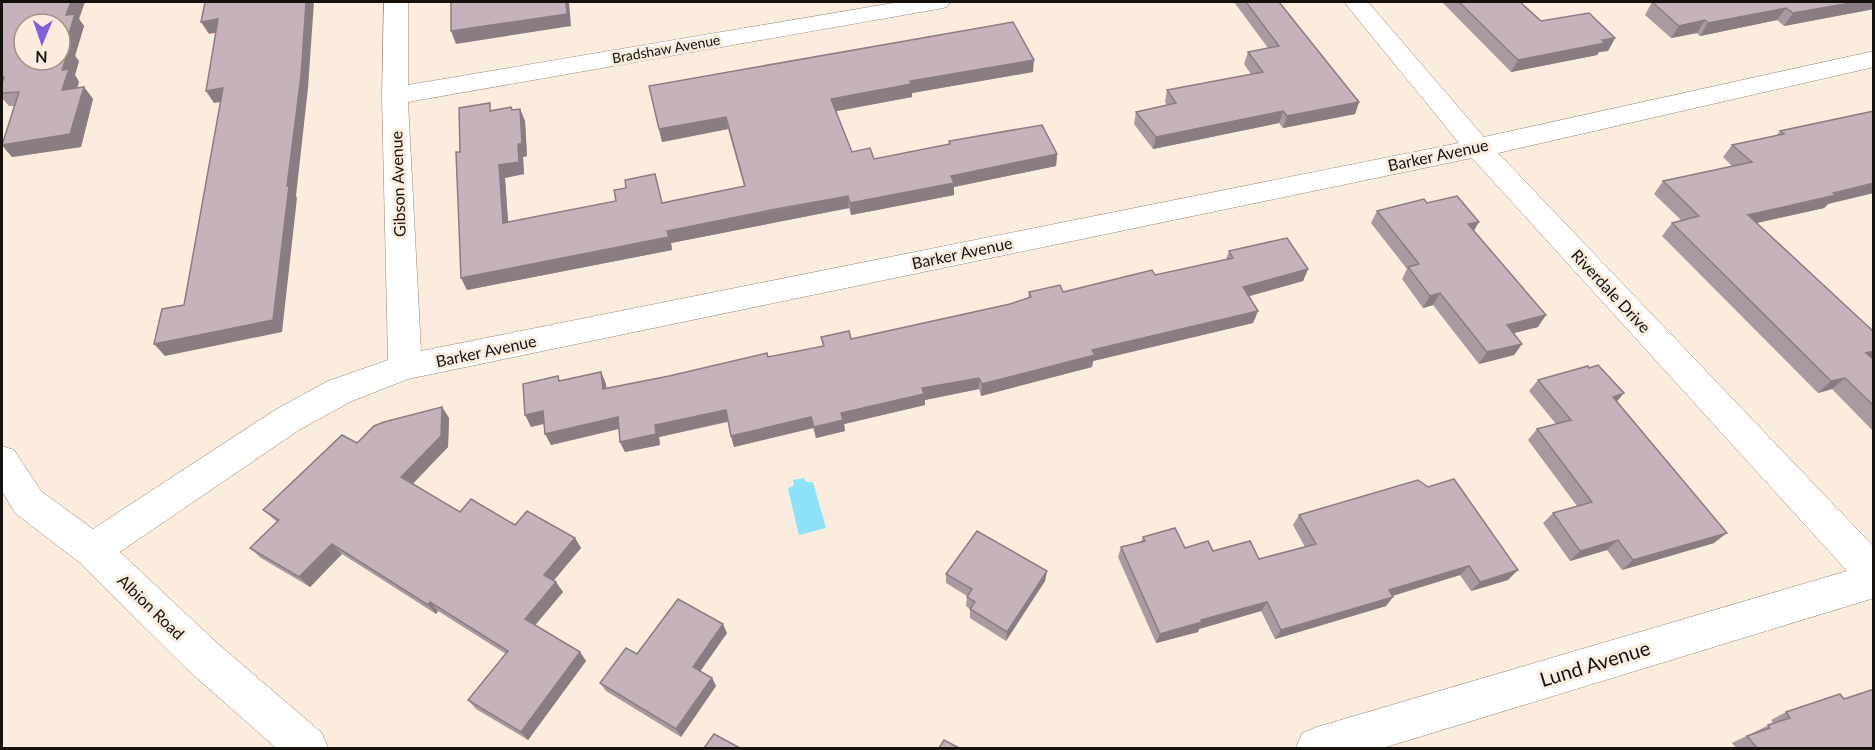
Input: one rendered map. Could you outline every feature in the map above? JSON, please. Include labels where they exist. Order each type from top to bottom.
[{"type":"street","name":"Gibson Avenue","points":[[396,2],[395,96],[405,367]]},
{"type":"street","name":"Bradshaw Avenue","points":[[395,96],[938,2]]},
{"type":"street","name":"Riverdale Drive","points":[[1356,2],[1478,148],[1874,574]]},
{"type":"street","name":"Barker Avenue","points":[[92,550],[287,420],[340,391],[405,367],[1478,148],[1874,59]]},
{"type":"street","name":"Albion Road","points":[[2,461],[28,502],[92,550],[203,657],[307,748]]},
{"type":"street","name":"Lund Avenue","points":[[1317,748],[1874,580]]},
{"type":"water","points":[[804,478],[806,482],[813,482],[826,528],[799,535],[788,489],[794,485],[793,480]]},
{"type":"building","points":[[2,2],[71,2],[67,12],[12,12],[12,72],[68,72],[62,90],[84,87],[70,134],[2,145],[19,92],[2,93],[4,77],[2,77]]},
{"type":"building","points":[[205,2],[306,2],[301,76],[273,320],[154,344],[162,309],[184,305],[223,88],[206,91],[218,19],[201,22]]},
{"type":"building","points":[[451,2],[566,2],[567,14],[451,31]]},
{"type":"building","points":[[1246,2],[1279,2],[1359,102],[1287,116],[1283,111],[1156,137],[1136,112],[1176,103],[1167,90],[1263,72],[1248,52],[1279,46]]},
{"type":"building","points":[[1459,2],[1520,2],[1541,21],[1589,13],[1615,38],[1602,40],[1605,43],[1518,60]]},
{"type":"building","points":[[1652,2],[1856,2],[1793,13],[1786,8],[1708,23],[1705,20],[1679,26]]},
{"type":"building","points":[[1013,22],[1034,60],[910,81],[911,84],[831,99],[852,152],[870,148],[874,159],[950,144],[949,141],[1042,125],[1057,154],[951,176],[954,183],[850,203],[848,196],[776,209],[667,231],[669,237],[461,278],[456,152],[460,152],[459,108],[490,103],[490,111],[511,107],[512,110],[520,109],[522,144],[518,144],[519,162],[499,165],[503,223],[616,201],[614,190],[626,188],[625,180],[655,174],[662,203],[745,186],[726,117],[659,129],[649,86]]},
{"type":"building","points":[[1874,111],[1874,183],[1833,193],[1836,195],[1748,215],[1874,332],[1874,351],[1866,353],[1874,360],[1874,406],[1845,378],[1831,381],[1672,223],[1699,216],[1663,181],[1752,162],[1732,145],[1784,134],[1780,131]]},
{"type":"building","points":[[1457,196],[1479,222],[1468,224],[1546,315],[1507,325],[1522,344],[1487,352],[1440,293],[1430,296],[1408,267],[1419,264],[1377,211],[1424,199],[1427,203]]},
{"type":"building","points":[[1287,238],[1308,269],[1243,287],[1258,311],[1092,350],[1095,355],[982,384],[979,378],[922,388],[924,394],[841,413],[843,420],[814,427],[811,417],[731,436],[726,410],[655,425],[656,434],[620,442],[618,417],[545,434],[543,411],[525,415],[523,384],[558,376],[559,381],[601,372],[603,389],[767,353],[768,357],[824,346],[821,337],[849,331],[851,339],[1010,304],[1031,297],[1029,292],[1060,285],[1063,292],[1152,270],[1155,275],[1233,258],[1229,251]]},
{"type":"building","points":[[1598,365],[1624,393],[1613,397],[1727,533],[1633,560],[1618,540],[1580,551],[1553,513],[1592,502],[1537,429],[1571,420],[1538,380]]},
{"type":"building","points":[[442,407],[441,436],[401,477],[460,512],[471,499],[515,525],[527,511],[575,538],[544,575],[556,582],[525,619],[580,652],[521,732],[468,700],[508,651],[430,602],[428,605],[332,544],[299,577],[250,548],[279,520],[263,510],[342,435],[357,443],[374,426]]},
{"type":"building","points":[[1454,479],[1518,570],[1480,582],[1469,566],[1389,590],[1393,597],[1281,630],[1267,602],[1160,634],[1121,547],[1145,541],[1143,537],[1175,528],[1185,548],[1208,541],[1213,551],[1250,541],[1259,559],[1316,544],[1299,515],[1418,480],[1428,487]]},
{"type":"building","points":[[977,531],[1047,571],[1007,632],[970,609],[975,602],[967,597],[972,589],[946,574]]},
{"type":"building","points":[[678,599],[723,624],[693,667],[712,678],[676,729],[600,683],[626,648],[637,654]]},
{"type":"building","points":[[1874,689],[1874,748],[1757,748],[1747,736],[1770,728],[1768,725],[1790,718],[1786,712],[1840,694],[1844,699]]},
{"type":"building","points":[[714,734],[740,748],[704,748]]},
{"type":"building","points":[[944,740],[959,748],[939,748]]}]
